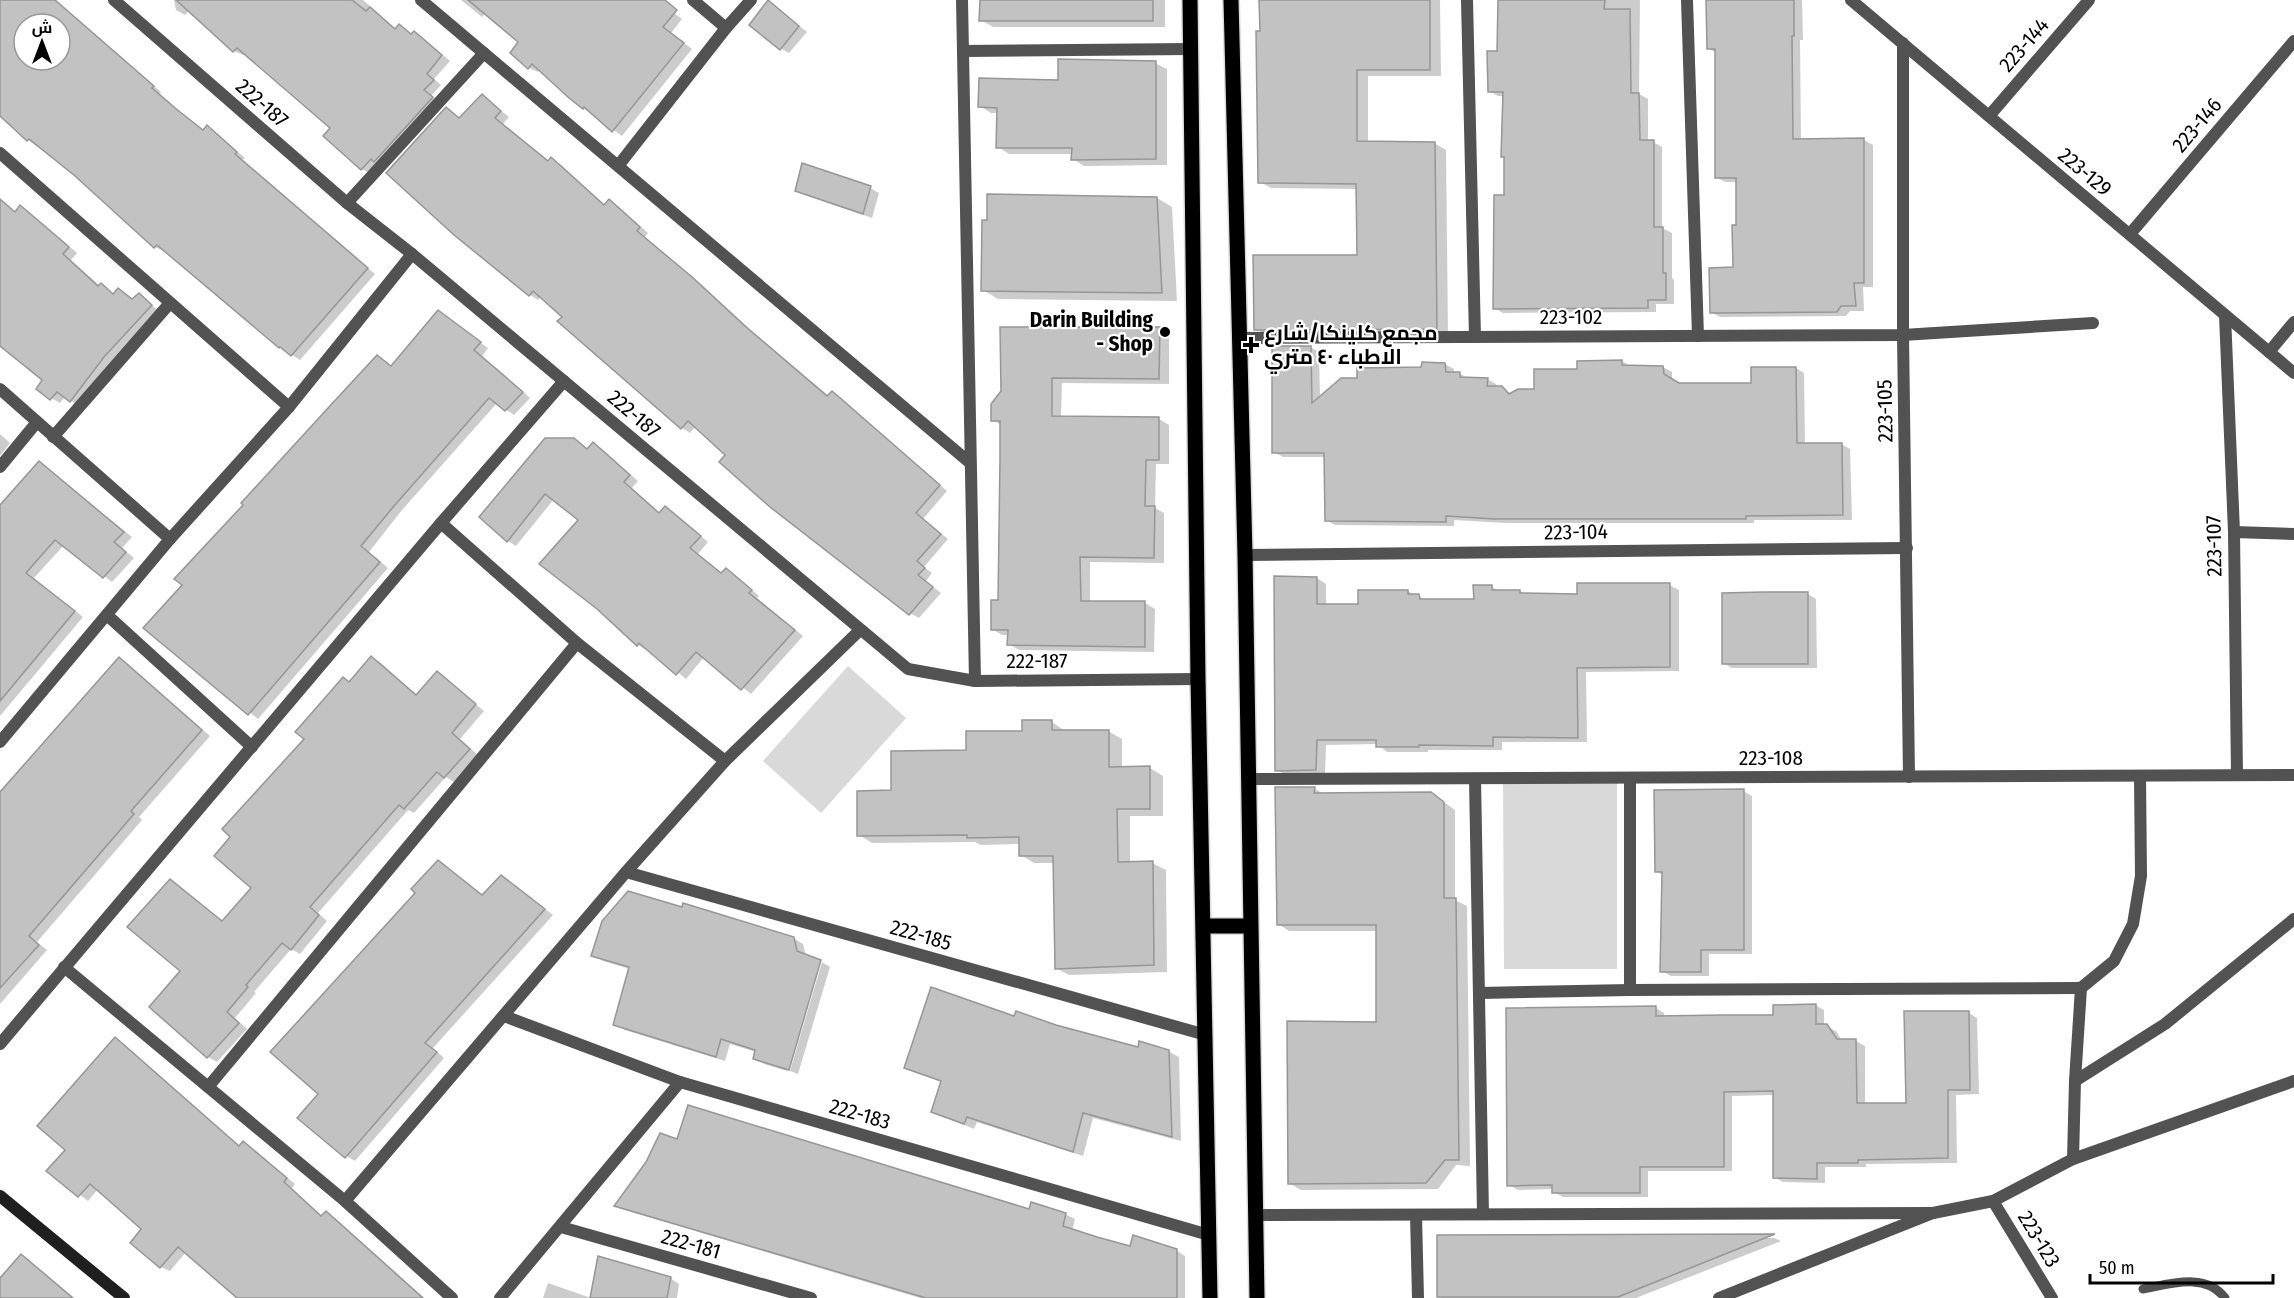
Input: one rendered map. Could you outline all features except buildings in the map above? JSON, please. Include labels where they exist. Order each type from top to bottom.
[{"type":"main road","points":[[1190,0],[1198,679],[1210,1298]]},
{"type":"main road","points":[[1231,0],[1245,555],[1257,1298]]},
{"type":"main road","points":[[1204,926],[1250,926]]},
{"type":"street","name":"222-187","points":[[114,0],[347,203],[412,254],[909,669],[975,681],[1198,679]]},
{"type":"street","points":[[421,0],[969,462]]},
{"type":"street","points":[[693,0],[726,28]]},
{"type":"street","points":[[618,165],[726,28],[751,0]]},
{"type":"street","points":[[962,0],[969,462],[975,681]]},
{"type":"street","points":[[1467,0],[1475,337]]},
{"type":"street","points":[[1687,0],[1698,336]]},
{"type":"street","name":"223-129","points":[[1851,0],[2294,373]]},
{"type":"street","name":"223-144","points":[[1989,116],[2088,0]]},
{"type":"street","name":"223-146","points":[[2130,234],[2294,41]]},
{"type":"street","name":"223-105","points":[[1903,43],[1903,335],[1909,777]]},
{"type":"street","points":[[963,51],[1191,49]]},
{"type":"street","points":[[347,203],[484,53]]},
{"type":"street","points":[[0,153],[289,407]]},
{"type":"street","points":[[0,742],[170,539],[289,407],[412,254]]},
{"type":"street","points":[[53,437],[170,303]]},
{"type":"street","name":"223-107","points":[[2225,315],[2234,532],[2237,775]]},
{"type":"street","points":[[2269,352],[2294,322]]},
{"type":"street","name":"223-102","points":[[1239,338],[1903,335],[2092,323]]},
{"type":"street","points":[[0,1044],[564,381]]},
{"type":"street","points":[[0,389],[170,539]]},
{"type":"street","points":[[0,467],[37,422]]},
{"type":"street","points":[[441,523],[577,643],[725,761]]},
{"type":"street","points":[[2234,532],[2294,534]]},
{"type":"street","name":"223-104","points":[[1245,555],[1907,548]]},
{"type":"street","points":[[107,615],[252,747]]},
{"type":"street","points":[[345,1201],[626,872],[725,761],[860,630]]},
{"type":"street","points":[[208,1087],[577,643]]},
{"type":"street","name":"223-108","points":[[1248,779],[2294,775]]},
{"type":"street","points":[[1480,993],[2081,988],[2114,961],[2133,924],[2141,876],[2139,776]]},
{"type":"street","points":[[1630,778],[1630,990]]},
{"type":"street","points":[[1475,779],[1483,1214]]},
{"type":"street","name":"222-185","points":[[626,872],[1206,1035]]},
{"type":"street","points":[[2075,1082],[2165,1024],[2294,919]]},
{"type":"street","points":[[64,967],[345,1201],[452,1298]]},
{"type":"street","points":[[2073,1159],[2081,988]]},
{"type":"street","name":"222-183","points":[[504,1016],[680,1082],[1209,1234]]},
{"type":"street","points":[[1719,1298],[1933,1213],[1994,1201],[2073,1159],[2294,1081]]},
{"type":"street","points":[[500,1298],[680,1082]]},
{"type":"street","points":[[0,1196],[124,1298]]},
{"type":"street","name":"223-123","points":[[1994,1201],[2052,1298]]},
{"type":"street","points":[[1255,1215],[1933,1213]]},
{"type":"street","points":[[1416,1215],[1418,1298]]},
{"type":"street","name":"222-181","points":[[561,1227],[811,1298]]},
{"type":"lane","points":[[2144,1289],[2191,1280],[2212,1286],[2225,1298]]},
{"type":"shaded area","points":[[848,666],[906,718],[821,813],[763,761]]},
{"type":"shaded area","points":[[1503,782],[1617,783],[1617,969],[1504,969]]},
{"type":"place","name":"Darin Building - Shop","points":[[1165,332]]},
{"type":"place","name":"مجمع كلينكا/شارع الاطباء ٤٠ متري","points":[[1251,345]]}]
